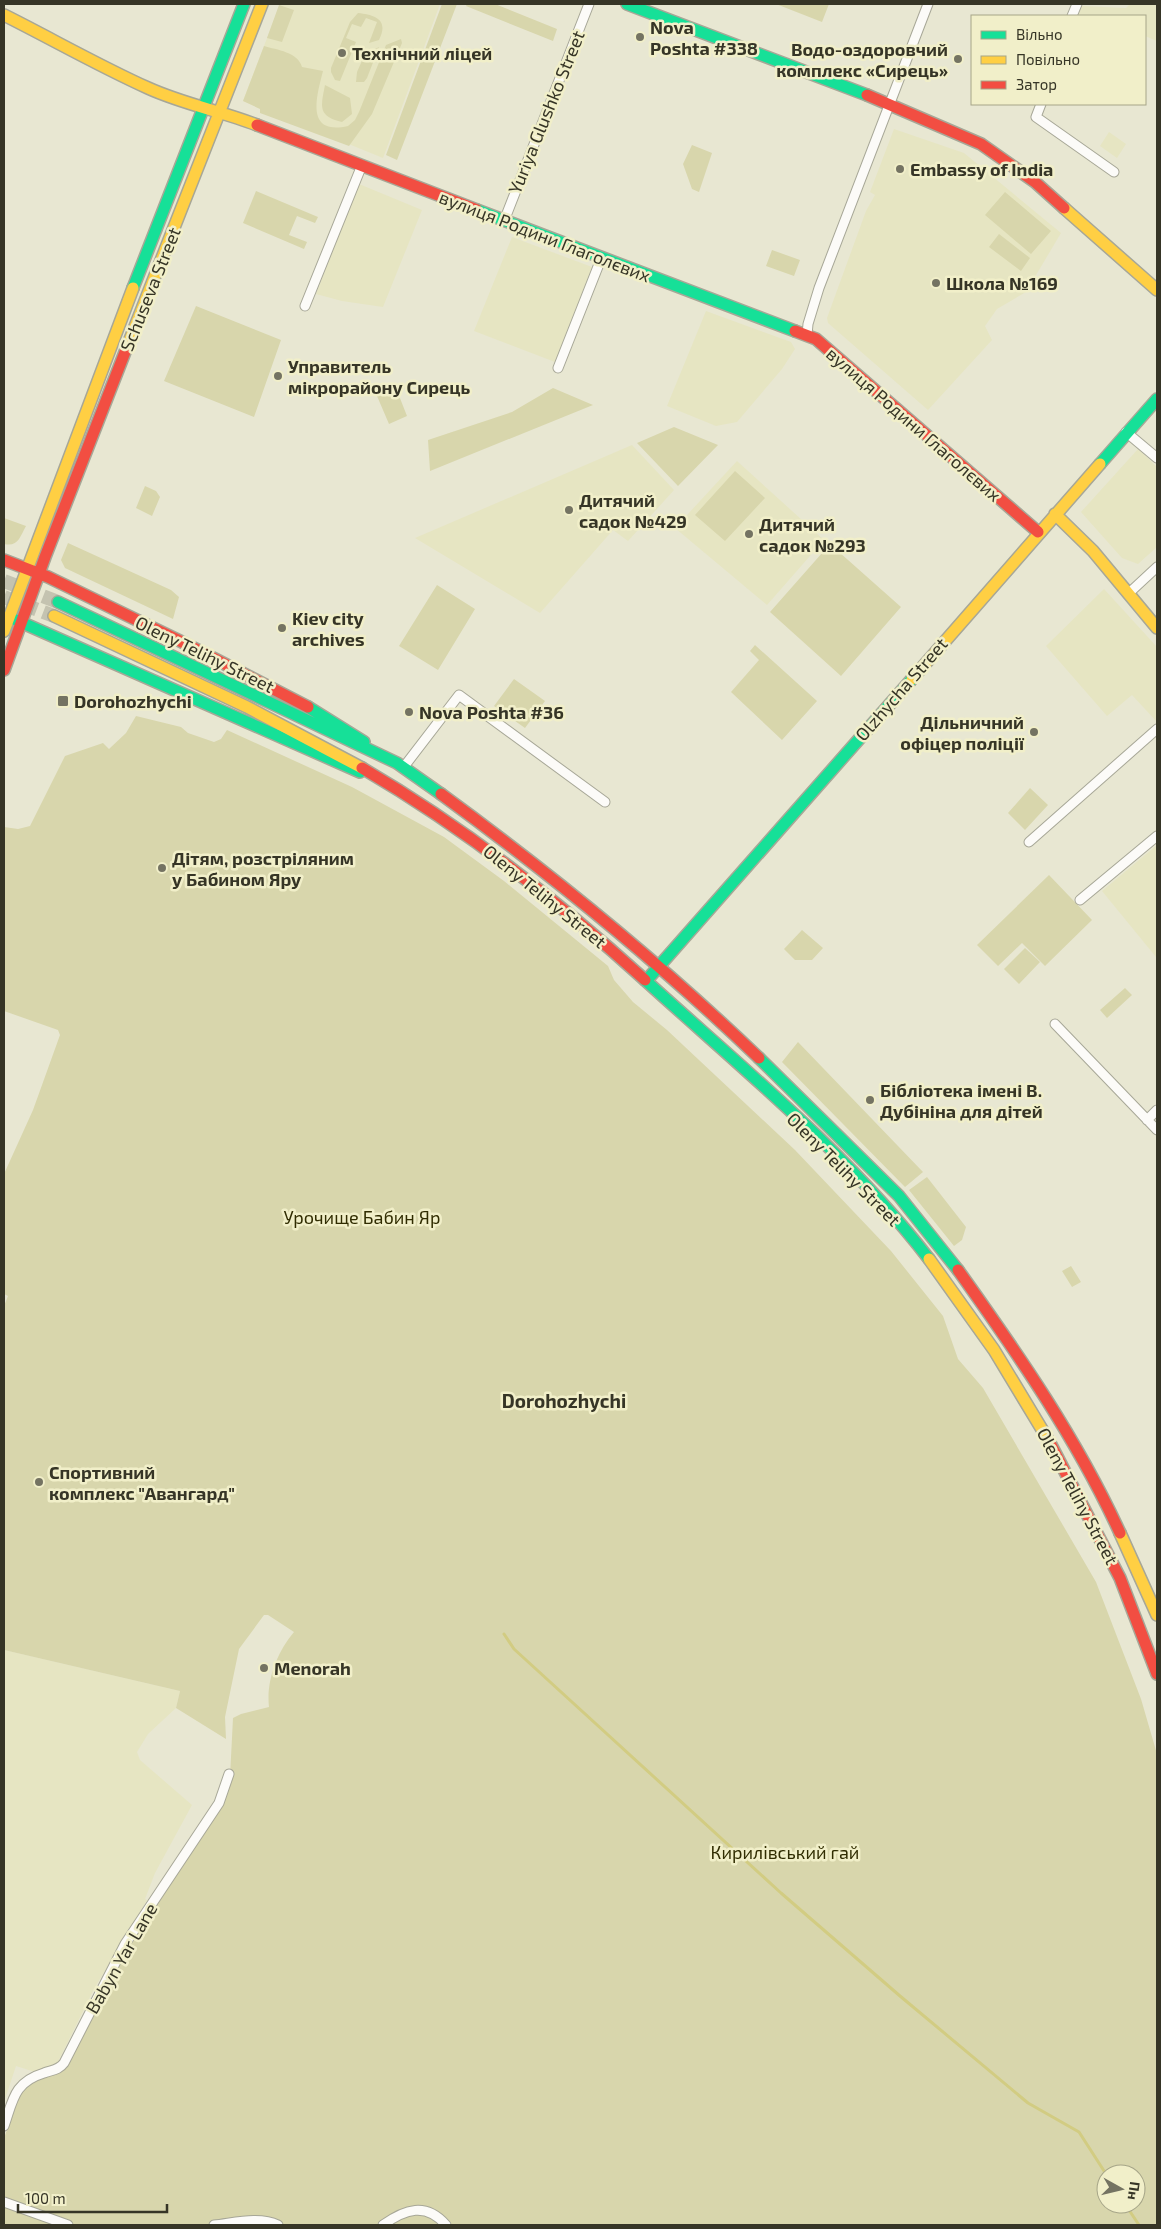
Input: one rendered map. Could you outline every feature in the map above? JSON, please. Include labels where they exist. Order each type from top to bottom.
[{"type":"main road","name":"Schuseva Street","points":[[4,631],[6,616],[26,569],[244,4]]},
{"type":"main road","name":"Schuseva Street","points":[[4,670],[39,575],[262,4]]},
{"type":"main road","points":[[627,4],[890,103],[981,144],[1017,168],[1157,290]]},
{"type":"main road","name":"вулиця Родини Глаголєвих","points":[[4,15],[148,88],[203,109],[232,115],[600,259],[820,341],[1038,532]]},
{"type":"main road","name":"Olzhycha Street","points":[[646,981],[1038,532],[1157,399]]},
{"type":"main road","points":[[1055,514],[1093,551],[1157,628]]},
{"type":"main road","name":"Oleny Telihy Street","points":[[4,560],[263,682],[326,717],[498,835],[692,994],[899,1196],[944,1250],[1026,1366],[1060,1421],[1114,1522],[1157,1615]]},
{"type":"main road","name":"Oleny Telihy Street","points":[[58,602],[400,766]]},
{"type":"main road","name":"Oleny Telihy Street","points":[[6,616],[296,746],[387,783]]},
{"type":"main road","name":"Oleny Telihy Street","points":[[54,616],[194,680],[335,751],[430,809],[499,857],[536,886],[646,981],[848,1169],[898,1222],[961,1302],[1016,1385],[1076,1490],[1123,1582],[1157,1674]]},
{"type":"street","name":"Yuriya Glushko Street","points":[[504,221],[589,4]]},
{"type":"street","points":[[807,335],[808,324],[819,288],[928,4]]},
{"type":"street","points":[[1041,105],[1036,117],[1114,172]]},
{"type":"street","points":[[305,306],[362,165]]},
{"type":"street","points":[[558,368],[600,259]]},
{"type":"street","points":[[1126,432],[1157,458]]},
{"type":"street","points":[[1128,593],[1157,567]]},
{"type":"street","points":[[400,766],[459,695],[605,802]]},
{"type":"street","points":[[1029,842],[1157,729]]},
{"type":"street","points":[[1080,900],[1157,836]]},
{"type":"street","points":[[1055,1024],[1157,1130]]},
{"type":"street","points":[[1148,1120],[1157,1110]]},
{"type":"street","name":"Babyn Yar Lane","points":[[4,2126],[17,2088],[41,2073],[60,2068],[64,2063],[125,1944],[220,1803],[229,1774]]},
{"type":"street","points":[[4,2202],[68,2225]]},
{"type":"street","points":[[383,2225],[393,2218],[414,2209],[430,2212],[446,2225]]},
{"type":"street","points":[[214,2225],[269,2221],[278,2225]]},
{"type":"shaded area","name":"Технічний ліцей","points":[[280,4],[440,4],[383,158],[243,101]]},
{"type":"shaded area","points":[[1130,4],[1157,4],[1157,41],[1146,36],[1146,15],[1078,15],[1082,6],[1126,8]]},
{"type":"shaded area","name":"Школа №169","points":[[894,129],[964,153],[1061,233],[1026,292],[997,309],[985,326],[992,340],[928,410],[828,323],[827,318],[866,211],[875,195],[870,192]]},
{"type":"shaded area","points":[[1109,132],[1126,144],[1117,158],[1100,146]]},
{"type":"shaded area","points":[[359,184],[422,210],[383,307],[342,301],[316,294]]},
{"type":"shaded area","points":[[512,237],[592,267],[555,362],[474,331]]},
{"type":"shaded area","points":[[706,311],[791,342],[795,349],[782,369],[737,422],[716,426],[667,406]]},
{"type":"shaded area","name":"Дитячий садок №429","points":[[632,445],[674,490],[628,541],[613,530],[540,613],[415,538]]},
{"type":"shaded area","points":[[1138,449],[1157,467],[1157,547],[1138,564],[1122,558],[1081,512]]},
{"type":"shaded area","name":"Дитячий садок №293","points":[[737,461],[824,540],[767,605],[675,528]]},
{"type":"shaded area","points":[[1104,589],[1157,647],[1157,722],[1132,695],[1107,716],[1046,646]]},
{"type":"shaded area","points":[[1157,845],[1157,956],[1156,957],[1102,891]]},
{"type":"shaded area","points":[[4,1650],[180,1691],[176,1708],[148,1734],[137,1752],[140,1760],[192,1805],[155,1873],[145,1899],[147,1900],[94,1989],[57,2064],[35,2072],[16,2066],[4,2102]]},
{"type":"green space","points":[[442,4],[457,4],[397,160],[386,155]]},
{"type":"green space","points":[[467,4],[495,4],[557,29],[553,41],[466,6]]},
{"type":"green space","points":[[776,4],[829,4],[822,22]]},
{"type":"green space","points":[[279,5],[294,10],[282,42],[267,38]]},
{"type":"green space","points":[[358,13],[370,15],[379,20],[382,33],[379,40],[369,43],[377,22],[366,18],[361,27],[352,24],[346,38],[356,42],[340,81],[335,80],[331,68],[350,22]]},
{"type":"green space","points":[[401,39],[402,43],[372,114],[349,146],[260,113],[260,109],[243,101],[264,46],[281,50],[296,58],[302,67],[323,71],[317,102],[319,119],[325,125],[334,127],[348,126],[355,120],[359,112],[386,45]]},
{"type":"green space","points":[[379,47],[367,78],[364,82],[356,82],[357,72],[365,54]]},
{"type":"green space","points":[[325,85],[350,98],[352,114],[342,122],[328,117],[323,109],[322,99]]},
{"type":"green space","points":[[692,145],[712,153],[699,192],[692,189],[683,164]]},
{"type":"green space","points":[[256,191],[318,217],[315,223],[297,216],[289,235],[307,242],[304,249],[243,223]]},
{"type":"green space","points":[[1005,192],[1051,231],[1031,254],[985,215]]},
{"type":"green space","points":[[999,234],[1030,258],[1021,271],[989,247]]},
{"type":"green space","points":[[772,250],[800,260],[794,276],[766,266]]},
{"type":"green space","points":[[196,306],[281,340],[254,417],[164,381]]},
{"type":"green space","points":[[396,388],[407,416],[389,424],[377,396]]},
{"type":"green space","points":[[553,388],[593,405],[430,471],[428,440],[512,412]]},
{"type":"green space","points":[[674,427],[718,445],[678,486],[637,443]]},
{"type":"green space","points":[[735,471],[765,498],[725,541],[695,515]]},
{"type":"green space","points":[[145,486],[156,491],[160,497],[152,516],[136,508]]},
{"type":"green space","points":[[4,518],[26,526],[16,543],[4,544]]},
{"type":"green space","points":[[68,543],[171,590],[179,597],[173,619],[65,568],[61,560]]},
{"type":"green space","points":[[830,544],[901,607],[841,676],[770,612]]},
{"type":"green space","points":[[437,585],[475,609],[438,670],[399,646]]},
{"type":"green space","points":[[755,645],[817,701],[782,740],[731,692],[759,660],[750,651]]},
{"type":"green space","points":[[514,679],[545,701],[525,728],[494,706]]},
{"type":"green space","points":[[136,716],[181,727],[188,733],[214,742],[221,739],[227,730],[352,787],[444,837],[504,881],[608,966],[614,980],[633,1002],[667,1030],[795,1150],[891,1251],[943,1316],[958,1359],[983,1388],[1096,1582],[1141,1699],[1157,1754],[1157,2225],[4,2225],[4,2138],[22,2089],[42,2075],[64,2069],[127,1946],[230,1777],[233,1718],[269,1707],[269,1687],[274,1667],[282,1648],[294,1632],[268,1615],[264,1615],[239,1649],[225,1717],[226,1739],[176,1708],[180,1691],[4,1650],[4,1306],[8,1296],[4,1294],[4,1174],[33,1110],[60,1035],[58,1030],[4,1011],[4,827],[18,829],[30,826],[65,756],[103,743],[109,749],[126,733]]},
{"type":"green space","points":[[1030,788],[1048,805],[1025,830],[1008,813]]},
{"type":"green space","points":[[1049,875],[1092,920],[1045,966],[1022,943],[998,966],[977,945]]},
{"type":"green space","points":[[802,930],[823,948],[812,960],[795,960],[784,949]]},
{"type":"green space","points":[[1025,948],[1040,962],[1019,984],[1004,969]]},
{"type":"green space","points":[[1125,988],[1132,995],[1107,1018],[1100,1010]]},
{"type":"green space","points":[[798,1042],[923,1172],[905,1187],[782,1062]]},
{"type":"green space","points":[[927,1177],[966,1227],[962,1240],[954,1246],[909,1190]]},
{"type":"green space","points":[[1071,1266],[1081,1282],[1072,1287],[1062,1271]]},
{"type":"waterway","points":[[504,1634],[514,1649],[781,1893],[1028,2103],[1079,2132],[1100,2164]]},
{"type":"waterway","points":[[1132,2214],[1139,2225]]},
{"type":"tunnel","points":[[4,581],[58,602]]},
{"type":"tunnel","points":[[4,597],[54,616]]},
{"type":"traffic: fast","points":[[133,288],[244,4]]},
{"type":"traffic: fast","points":[[627,4],[867,95]]},
{"type":"traffic: fast","points":[[477,210],[795,331]]},
{"type":"traffic: fast","points":[[1100,464],[1157,399]]},
{"type":"traffic: fast","points":[[58,602],[397,763],[441,794]]},
{"type":"traffic: fast","points":[[16,620],[360,772]]},
{"type":"traffic: fast","points":[[646,981],[912,679]]},
{"type":"traffic: fast","points":[[308,707],[364,742]]},
{"type":"traffic: fast","points":[[645,980],[757,1080],[829,1148],[898,1221],[929,1259]]},
{"type":"traffic: fast","points":[[759,1058],[899,1196],[958,1270]]},
{"type":"traffic: slow","points":[[127,347],[262,4]]},
{"type":"traffic: slow","points":[[4,15],[148,88],[175,99],[257,125]]},
{"type":"traffic: slow","points":[[1064,208],[1157,290]]},
{"type":"traffic: slow","points":[[4,631],[133,288]]},
{"type":"traffic: slow","points":[[912,679],[1100,464]]},
{"type":"traffic: slow","points":[[1055,514],[1093,551],[1157,628]]},
{"type":"traffic: slow","points":[[54,616],[247,707],[362,768]]},
{"type":"traffic: slow","points":[[929,1259],[994,1350],[1049,1441]]},
{"type":"traffic: slow","points":[[1120,1533],[1157,1615]]},
{"type":"traffic: jam","points":[[867,95],[981,144],[1035,182],[1064,208]]},
{"type":"traffic: jam","points":[[257,125],[477,210]]},
{"type":"traffic: jam","points":[[795,331],[816,339],[1038,532]]},
{"type":"traffic: jam","points":[[4,670],[45,557],[127,347]]},
{"type":"traffic: jam","points":[[4,560],[48,577],[182,642],[308,707]]},
{"type":"traffic: jam","points":[[362,768],[437,815],[509,866],[612,950],[645,980]]},
{"type":"traffic: jam","points":[[441,794],[524,856],[644,954],[759,1058]]},
{"type":"traffic: jam","points":[[958,1270],[1003,1333],[1066,1431],[1120,1533]]},
{"type":"traffic: jam","points":[[1049,1441],[1120,1578],[1157,1674]]},
{"type":"place","name":"Nova Poshta #338","points":[[640,37]]},
{"type":"place","name":"Технічний ліцей","points":[[342,53]]},
{"type":"place","name":"Водо-оздоровчий комплекс «Сирець»","points":[[958,59]]},
{"type":"place","name":"Embassy of India","points":[[900,169]]},
{"type":"place","name":"Школа №169","points":[[936,283]]},
{"type":"place","name":"Управитель мікрорайону Сирець","points":[[278,376]]},
{"type":"place","name":"Дитячий садок №429","points":[[569,510]]},
{"type":"place","name":"Дитячий садок №293","points":[[749,534]]},
{"type":"place","name":"Kiev city archives","points":[[282,628]]},
{"type":"place","name":"Dorohozhychi","points":[[63,701]]},
{"type":"place","name":"Nova Poshta #36","points":[[409,712]]},
{"type":"place","name":"Дільничний офіцер поліції","points":[[1034,732]]},
{"type":"place","name":"Дітям, розстріляним у Бабином Яру","points":[[162,868]]},
{"type":"place","name":"Бібліотека імені В. Дубініна для дітей","points":[[870,1100]]},
{"type":"place","name":"Спортивний комплекс \"Авангард\"","points":[[39,1482]]},
{"type":"place","name":"Menorah","points":[[264,1668]]},
{"type":"district","name":"Dorohozhychi","points":[[564,1400]]},
{"type":"park label","name":"Урочище Бабин Яр","points":[[362,1217]]},
{"type":"park label","name":"Кирилівський гай","points":[[785,1852]]}]
